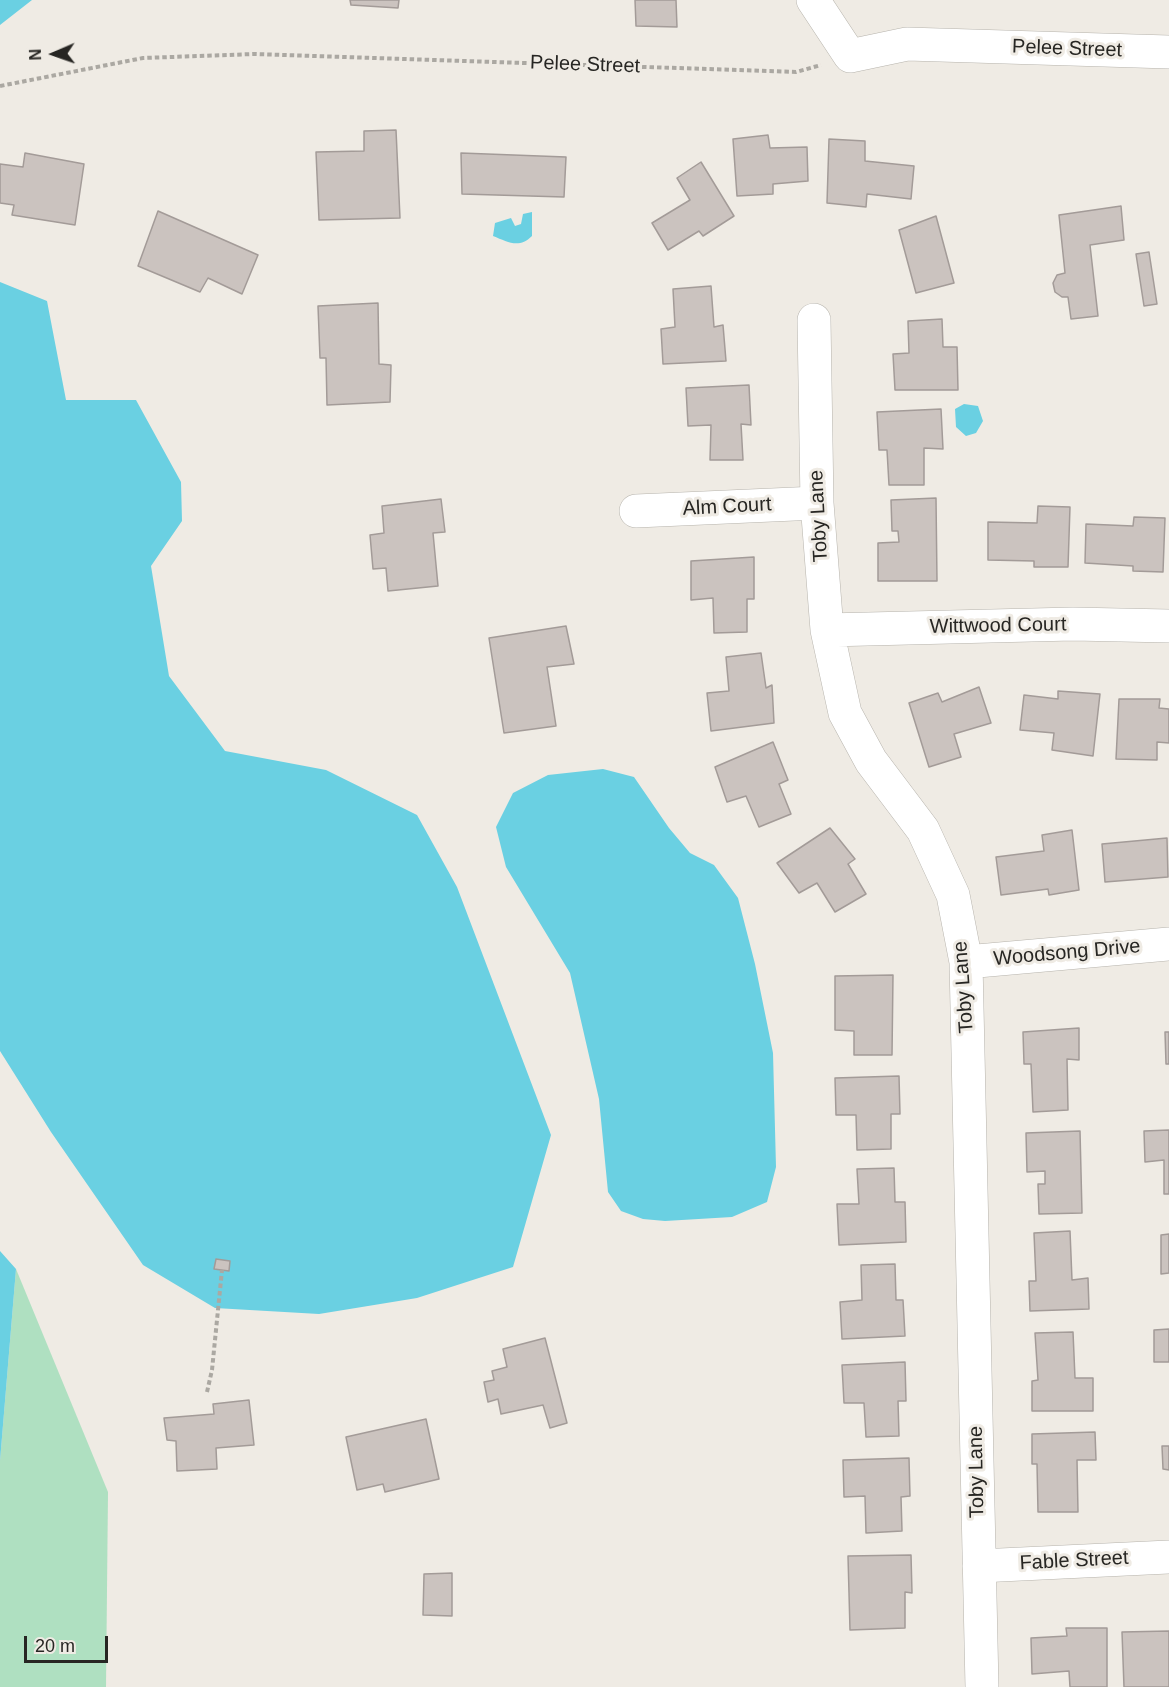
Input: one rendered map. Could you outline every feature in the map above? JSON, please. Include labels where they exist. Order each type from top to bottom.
[{"type":"street","points":[[813,0],[850,56]]},
{"type":"street","name":"Pelee Street","points":[[850,56],[907,44],[1169,52]]},
{"type":"street","name":"Toby Lane","points":[[814,320],[817,503],[826,630],[845,713],[872,761],[923,830],[953,896],[966,962],[982,1687]]},
{"type":"street","name":"Alm Court","points":[[636,511],[817,503]]},
{"type":"street","name":"Wittwood Court","points":[[826,630],[1073,624],[1169,626]]},
{"type":"street","name":"Woodsong Drive","points":[[966,962],[1169,944]]},
{"type":"street","name":"Fable Street","points":[[979,1566],[1169,1557]]},
{"type":"path","name":"Pelee Street","points":[[0,86],[143,58],[255,54],[796,72],[850,56]]},
{"type":"path","points":[[207,1392],[212,1370],[222,1270]]},
{"type":"green space","points":[[16,1269],[108,1492],[106,1687],[0,1687],[0,1461]]},
{"type":"water","points":[[0,0],[32,0],[0,25]]},
{"type":"water","points":[[532,212],[532,236],[527,240],[513,243],[493,236],[495,223],[511,218],[515,226],[521,224],[523,214]]},
{"type":"water","points":[[0,282],[47,301],[66,400],[136,400],[181,482],[182,521],[151,566],[169,676],[225,751],[326,770],[417,815],[457,887],[551,1135],[513,1267],[417,1298],[319,1314],[215,1308],[143,1265],[51,1132],[0,1051]]},
{"type":"water","points":[[964,404],[978,406],[983,421],[976,433],[966,436],[956,427],[955,409]]},
{"type":"water","points":[[603,769],[634,777],[669,828],[690,853],[714,865],[738,898],[755,964],[773,1053],[776,1167],[767,1202],[732,1217],[665,1221],[643,1219],[621,1211],[608,1192],[599,1099],[570,973],[506,867],[496,827],[513,793],[548,775]]},
{"type":"water","points":[[0,1251],[16,1269],[0,1461]]},
{"type":"building","points":[[350,0],[399,0],[398,8],[351,5]]},
{"type":"building","points":[[635,0],[676,0],[677,27],[636,26]]},
{"type":"building","points":[[396,130],[400,218],[319,220],[316,152],[364,151],[364,131]]},
{"type":"building","points":[[768,135],[770,148],[807,147],[808,181],[773,184],[773,194],[737,196],[733,139]]},
{"type":"building","points":[[829,139],[865,141],[865,161],[914,166],[911,199],[867,194],[866,207],[827,203]]},
{"type":"building","points":[[25,153],[84,164],[75,225],[12,215],[14,205],[0,203],[0,164],[23,167]]},
{"type":"building","points":[[461,153],[566,157],[564,197],[462,194]]},
{"type":"building","points":[[701,162],[734,216],[703,236],[699,231],[668,250],[652,223],[690,200],[677,178]]},
{"type":"building","points":[[1121,206],[1124,240],[1090,245],[1098,316],[1071,319],[1068,297],[1062,297],[1055,292],[1053,283],[1057,275],[1065,273],[1059,215]]},
{"type":"building","points":[[158,211],[258,255],[242,294],[208,278],[200,292],[138,266]]},
{"type":"building","points":[[936,216],[954,283],[916,293],[899,230]]},
{"type":"building","points":[[1149,252],[1157,304],[1144,306],[1136,254]]},
{"type":"building","points":[[711,286],[714,327],[723,325],[726,361],[663,364],[661,329],[675,327],[673,289]]},
{"type":"building","points":[[378,303],[379,364],[391,365],[390,402],[327,405],[326,358],[320,358],[318,306]]},
{"type":"building","points":[[942,319],[943,347],[957,347],[958,390],[895,390],[893,354],[909,353],[908,321]]},
{"type":"building","points":[[749,385],[751,425],[741,424],[743,460],[710,460],[711,425],[688,426],[686,388]]},
{"type":"building","points":[[941,409],[943,449],[924,448],[924,485],[889,485],[887,450],[879,450],[877,412]]},
{"type":"building","points":[[936,498],[937,581],[878,581],[878,543],[899,542],[898,531],[892,531],[891,500]]},
{"type":"building","points":[[441,499],[445,532],[433,533],[438,586],[388,591],[386,568],[373,569],[370,535],[384,533],[382,506]]},
{"type":"building","points":[[1038,506],[1070,507],[1068,567],[1034,567],[1034,561],[988,560],[988,522],[1037,523]]},
{"type":"building","points":[[1134,517],[1165,518],[1163,572],[1133,571],[1133,566],[1085,563],[1086,524],[1133,526]]},
{"type":"building","points":[[754,557],[754,599],[747,599],[747,632],[714,633],[713,598],[691,600],[691,561]]},
{"type":"building","points":[[566,626],[574,664],[547,667],[556,726],[504,733],[489,638]]},
{"type":"building","points":[[761,653],[766,688],[772,685],[774,723],[711,731],[707,693],[729,691],[726,657]]},
{"type":"building","points":[[979,687],[991,723],[954,734],[961,757],[929,767],[909,703],[938,693],[942,702]]},
{"type":"building","points":[[1058,691],[1100,694],[1093,756],[1052,750],[1054,733],[1020,730],[1024,695],[1058,699]]},
{"type":"building","points":[[1119,699],[1160,699],[1159,708],[1169,709],[1169,743],[1157,742],[1157,760],[1116,759]]},
{"type":"building","points":[[773,742],[788,780],[779,784],[791,814],[759,827],[746,796],[727,802],[715,767]]},
{"type":"building","points":[[830,828],[855,859],[848,864],[866,894],[835,912],[817,883],[799,893],[777,863]]},
{"type":"building","points":[[1072,830],[1079,890],[1049,895],[1048,889],[1001,895],[996,857],[1044,851],[1042,835]]},
{"type":"building","points":[[1167,838],[1168,877],[1105,882],[1102,844]]},
{"type":"building","points":[[893,975],[892,1055],[854,1055],[854,1031],[835,1030],[835,976]]},
{"type":"building","points":[[1079,1028],[1079,1060],[1067,1059],[1068,1110],[1033,1112],[1031,1064],[1024,1064],[1023,1032]]},
{"type":"building","points":[[1165,1032],[1169,1032],[1169,1064],[1166,1064]]},
{"type":"building","points":[[899,1076],[900,1114],[891,1114],[891,1149],[857,1150],[856,1115],[836,1115],[835,1078]]},
{"type":"building","points":[[1169,1130],[1169,1194],[1164,1194],[1164,1160],[1145,1162],[1144,1131]]},
{"type":"building","points":[[1080,1131],[1082,1213],[1039,1214],[1038,1184],[1045,1184],[1045,1171],[1027,1172],[1026,1133]]},
{"type":"building","points":[[894,1168],[895,1202],[905,1202],[906,1242],[839,1245],[837,1204],[859,1204],[857,1169]]},
{"type":"building","points":[[1070,1231],[1072,1280],[1088,1278],[1089,1309],[1030,1311],[1029,1281],[1036,1281],[1034,1233]]},
{"type":"building","points":[[1169,1234],[1169,1273],[1161,1274],[1161,1235]]},
{"type":"building","points":[[216,1259],[230,1261],[229,1271],[214,1269]]},
{"type":"building","points":[[895,1264],[896,1300],[903,1300],[905,1336],[842,1339],[840,1302],[862,1300],[861,1265]]},
{"type":"building","points":[[1169,1329],[1169,1362],[1154,1362],[1154,1330]]},
{"type":"building","points":[[1073,1332],[1075,1378],[1093,1378],[1093,1411],[1032,1411],[1032,1381],[1038,1380],[1035,1333]]},
{"type":"building","points":[[545,1338],[567,1423],[550,1428],[543,1405],[501,1414],[498,1399],[488,1402],[484,1382],[494,1380],[492,1371],[507,1367],[503,1349]]},
{"type":"building","points":[[905,1362],[906,1401],[898,1401],[899,1436],[866,1437],[864,1403],[844,1403],[842,1365]]},
{"type":"building","points":[[249,1400],[254,1445],[216,1448],[217,1469],[177,1471],[176,1441],[167,1440],[164,1418],[214,1414],[213,1404]]},
{"type":"building","points":[[426,1419],[439,1479],[385,1492],[383,1484],[357,1490],[346,1437]]},
{"type":"building","points":[[1095,1432],[1096,1460],[1077,1460],[1078,1512],[1038,1512],[1037,1464],[1032,1464],[1032,1434]]},
{"type":"building","points":[[1162,1446],[1169,1446],[1169,1470],[1163,1469]]},
{"type":"building","points":[[909,1458],[910,1496],[901,1497],[902,1531],[866,1533],[865,1496],[844,1497],[843,1460]]},
{"type":"building","points":[[911,1555],[912,1593],[905,1592],[905,1628],[850,1630],[848,1556]]},
{"type":"building","points":[[452,1573],[452,1616],[423,1615],[424,1574]]},
{"type":"building","points":[[1066,1628],[1107,1628],[1107,1687],[1070,1687],[1069,1671],[1032,1674],[1031,1638],[1067,1636]]},
{"type":"building","points":[[1169,1631],[1169,1687],[1124,1687],[1122,1632]]}]
